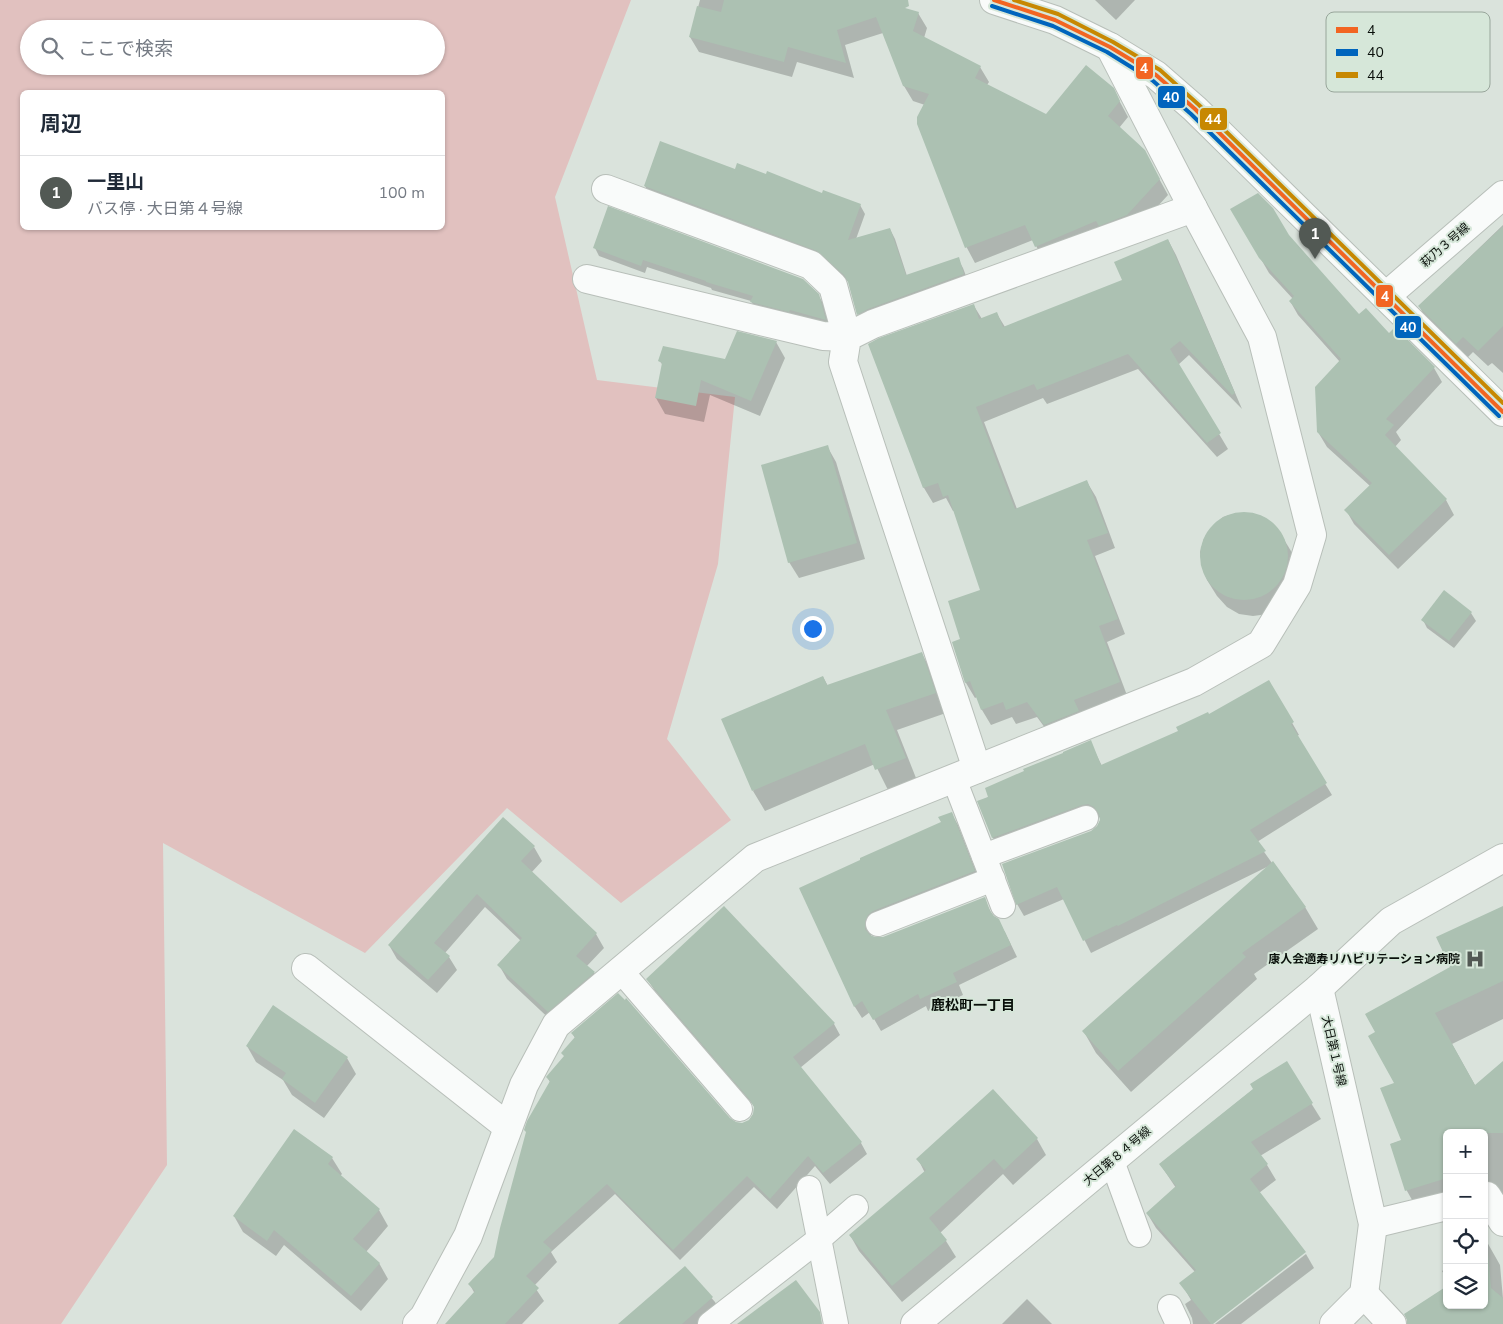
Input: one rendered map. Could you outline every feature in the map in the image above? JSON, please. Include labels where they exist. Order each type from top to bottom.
[{"type":"street","points":[[994,0],[1049,10],[1156,75],[1195,109],[1503,412]]},
{"type":"street","points":[[418,1324],[424,1317],[468,1236],[524,1085],[556,1025],[755,858],[1194,682],[1261,644],[1297,585],[1312,535],[1262,337],[1110,47]]},
{"type":"street","points":[[606,189],[811,265],[833,286],[847,337],[843,362],[965,774]]},
{"type":"street","name":"萩乃３号線","points":[[1386,296],[1503,194]]},
{"type":"street","points":[[587,279],[823,336],[847,337],[873,324],[1193,208]]},
{"type":"street","points":[[1319,988],[1391,921],[1503,858]]},
{"type":"street","points":[[306,968],[508,1126]]},
{"type":"street","name":"大日第８４号線","points":[[915,1324],[1319,988]]},
{"type":"street","name":"大日第１号線","points":[[1319,988],[1373,1224],[1364,1294]]},
{"type":"street","points":[[1488,1198],[1503,1222]]},
{"type":"street","points":[[1373,1224],[1443,1207]]},
{"type":"street","points":[[1334,1324],[1364,1294],[1392,1324]]},
{"type":"lane","points":[[965,774],[984,856],[1003,906]]},
{"type":"lane","points":[[984,856],[1086,818]]},
{"type":"lane","points":[[878,924],[993,879]]},
{"type":"lane","points":[[621,971],[740,1109]]},
{"type":"lane","points":[[1112,1160],[1139,1235]]},
{"type":"lane","points":[[809,1188],[836,1324]]},
{"type":"lane","points":[[710,1324],[818,1240],[856,1207]]},
{"type":"shaded area","points":[[0,0],[631,0],[555,197],[597,380],[735,397],[718,564],[667,739],[731,820],[621,903],[507,808],[365,953],[163,843],[167,1165],[61,1324],[0,1324]]},
{"type":"building","points":[[724,0],[908,0],[909,6],[905,8],[919,12],[913,31],[981,66],[975,78],[1046,114],[1086,65],[1114,88],[1120,101],[1108,116],[1145,150],[1160,179],[1127,215],[1099,226],[1096,221],[1035,247],[1025,225],[965,248],[917,124],[917,117],[929,94],[903,86],[876,17],[837,30],[846,63],[788,47],[784,62],[689,37],[697,6],[721,12]]},
{"type":"building","points":[[660,141],[735,169],[737,163],[766,174],[767,171],[822,193],[823,190],[861,204],[848,240],[890,228],[906,275],[959,257],[964,274],[868,309],[857,315],[848,282],[844,275],[817,251],[644,186]]},
{"type":"building","points":[[1258,193],[1273,208],[1289,235],[1359,314],[1366,308],[1389,333],[1395,327],[1435,367],[1386,419],[1394,425],[1385,435],[1447,499],[1389,555],[1344,510],[1372,483],[1317,432],[1315,387],[1341,359],[1289,301],[1294,296],[1259,258],[1230,209]]},
{"type":"building","points":[[608,206],[803,279],[819,294],[826,320],[750,302],[753,296],[643,260],[641,266],[593,248]]},
{"type":"building","points":[[1503,226],[1503,326],[1478,351],[1463,337],[1456,344],[1418,306]]},
{"type":"building","points":[[1168,239],[1235,393],[1232,395],[1180,341],[1170,349],[1221,433],[1207,443],[1128,354],[1037,390],[1034,384],[976,407],[1015,509],[1087,480],[1108,533],[1087,540],[1118,619],[1099,626],[1120,682],[1074,700],[1079,711],[1044,725],[1027,702],[1006,710],[1003,702],[981,710],[970,681],[965,683],[952,642],[960,639],[948,601],[980,590],[948,495],[943,497],[938,483],[923,488],[868,344],[879,338],[974,304],[979,319],[997,312],[1003,327],[1122,280],[1114,262]]},
{"type":"building","points":[[737,331],[777,341],[751,401],[701,380],[696,406],[655,398],[662,363],[658,361],[663,346],[725,359]]},
{"type":"building","points":[[828,445],[857,543],[788,563],[761,465]]},
{"type":"building","points":[[1235,512],[1253,512],[1269,519],[1281,531],[1288,547],[1288,565],[1281,581],[1269,593],[1253,600],[1235,600],[1219,593],[1207,581],[1200,565],[1200,547],[1207,531],[1219,519]]},
{"type":"building","points":[[1444,590],[1472,612],[1449,641],[1421,620]]},
{"type":"building","points":[[922,652],[936,693],[886,710],[906,758],[875,770],[865,744],[752,791],[721,719],[823,676],[827,685]]},
{"type":"building","points":[[1269,680],[1294,722],[1291,724],[1327,783],[1250,830],[1266,851],[1118,926],[1083,941],[1057,887],[1016,905],[1002,864],[1091,831],[1100,820],[1099,814],[1094,807],[1088,804],[1082,805],[992,838],[977,801],[988,797],[985,788],[1024,771],[1023,769],[1091,740],[1101,765],[1178,731],[1176,727],[1208,712],[1209,714]]},
{"type":"building","points":[[952,812],[975,871],[873,911],[865,921],[865,929],[870,935],[883,937],[985,897],[990,911],[999,919],[1011,945],[953,973],[957,982],[920,999],[918,994],[873,1020],[862,1001],[854,1007],[799,888],[941,822],[938,817]]},
{"type":"building","points":[[503,817],[535,846],[521,861],[597,933],[576,956],[595,972],[548,1012],[497,965],[522,938],[477,894],[434,943],[450,956],[428,980],[388,945]]},
{"type":"building","points":[[1273,861],[1306,907],[1242,953],[1246,957],[1118,1071],[1082,1031]]},
{"type":"building","points":[[724,906],[835,1023],[793,1057],[862,1142],[823,1173],[808,1156],[770,1199],[747,1176],[673,1250],[607,1184],[543,1242],[552,1250],[526,1276],[539,1288],[505,1324],[445,1324],[475,1291],[468,1284],[494,1257],[526,1132],[524,1130],[527,1121],[550,1081],[546,1077],[564,1056],[561,1053],[575,1037],[571,1033],[618,993],[625,1000],[626,998],[730,1118],[742,1123],[749,1120],[753,1114],[754,1107],[750,1100],[646,979]]},
{"type":"building","points":[[1503,906],[1503,981],[1435,1013],[1475,1085],[1503,1061],[1503,1133],[1488,1133],[1488,1129],[1443,1129],[1443,1179],[1405,1191],[1390,1144],[1401,1140],[1380,1088],[1394,1083],[1368,1036],[1375,1032],[1365,1014],[1450,967],[1436,937]]},
{"type":"building","points":[[273,1005],[348,1057],[315,1103],[282,1079],[286,1073],[246,1046]]},
{"type":"building","points":[[1287,1061],[1313,1103],[1251,1142],[1268,1164],[1250,1179],[1306,1252],[1211,1324],[1179,1283],[1196,1270],[1146,1213],[1176,1186],[1159,1164],[1253,1089],[1250,1084]]},
{"type":"building","points":[[993,1089],[1038,1138],[1004,1170],[994,1159],[929,1218],[947,1240],[892,1286],[849,1235],[926,1170],[916,1159]]},
{"type":"building","points":[[294,1129],[333,1157],[328,1164],[380,1209],[353,1239],[380,1263],[351,1296],[274,1230],[267,1241],[233,1216]]},
{"type":"building","points":[[1488,1252],[1491,1288],[1503,1298],[1503,1324],[1407,1324],[1404,1314],[1443,1289],[1443,1309],[1488,1309]]},
{"type":"building","points":[[685,1266],[713,1297],[682,1324],[618,1324]]},
{"type":"building","points":[[796,1280],[820,1312],[822,1324],[737,1324]]},
{"type":"transit line","name":"4","points":[[994,0],[1055,20],[1110,47],[1156,75],[1195,109],[1503,412]]},
{"type":"transit line","name":"44","points":[[1014,0],[1058,14],[1113,42],[1160,70],[1199,105],[1503,403]]},
{"type":"transit line","name":"40","points":[[992,6],[1053,26],[1107,52],[1152,80],[1191,114],[1499,416]]},
{"type":"place","name":"一里山","points":[[1315,259]]},
{"type":"place","name":"康人会適寿リハビリテーション病院","points":[[1475,959]]},
{"type":"district","name":"鹿松町一丁目","points":[[973,1005]]}]
